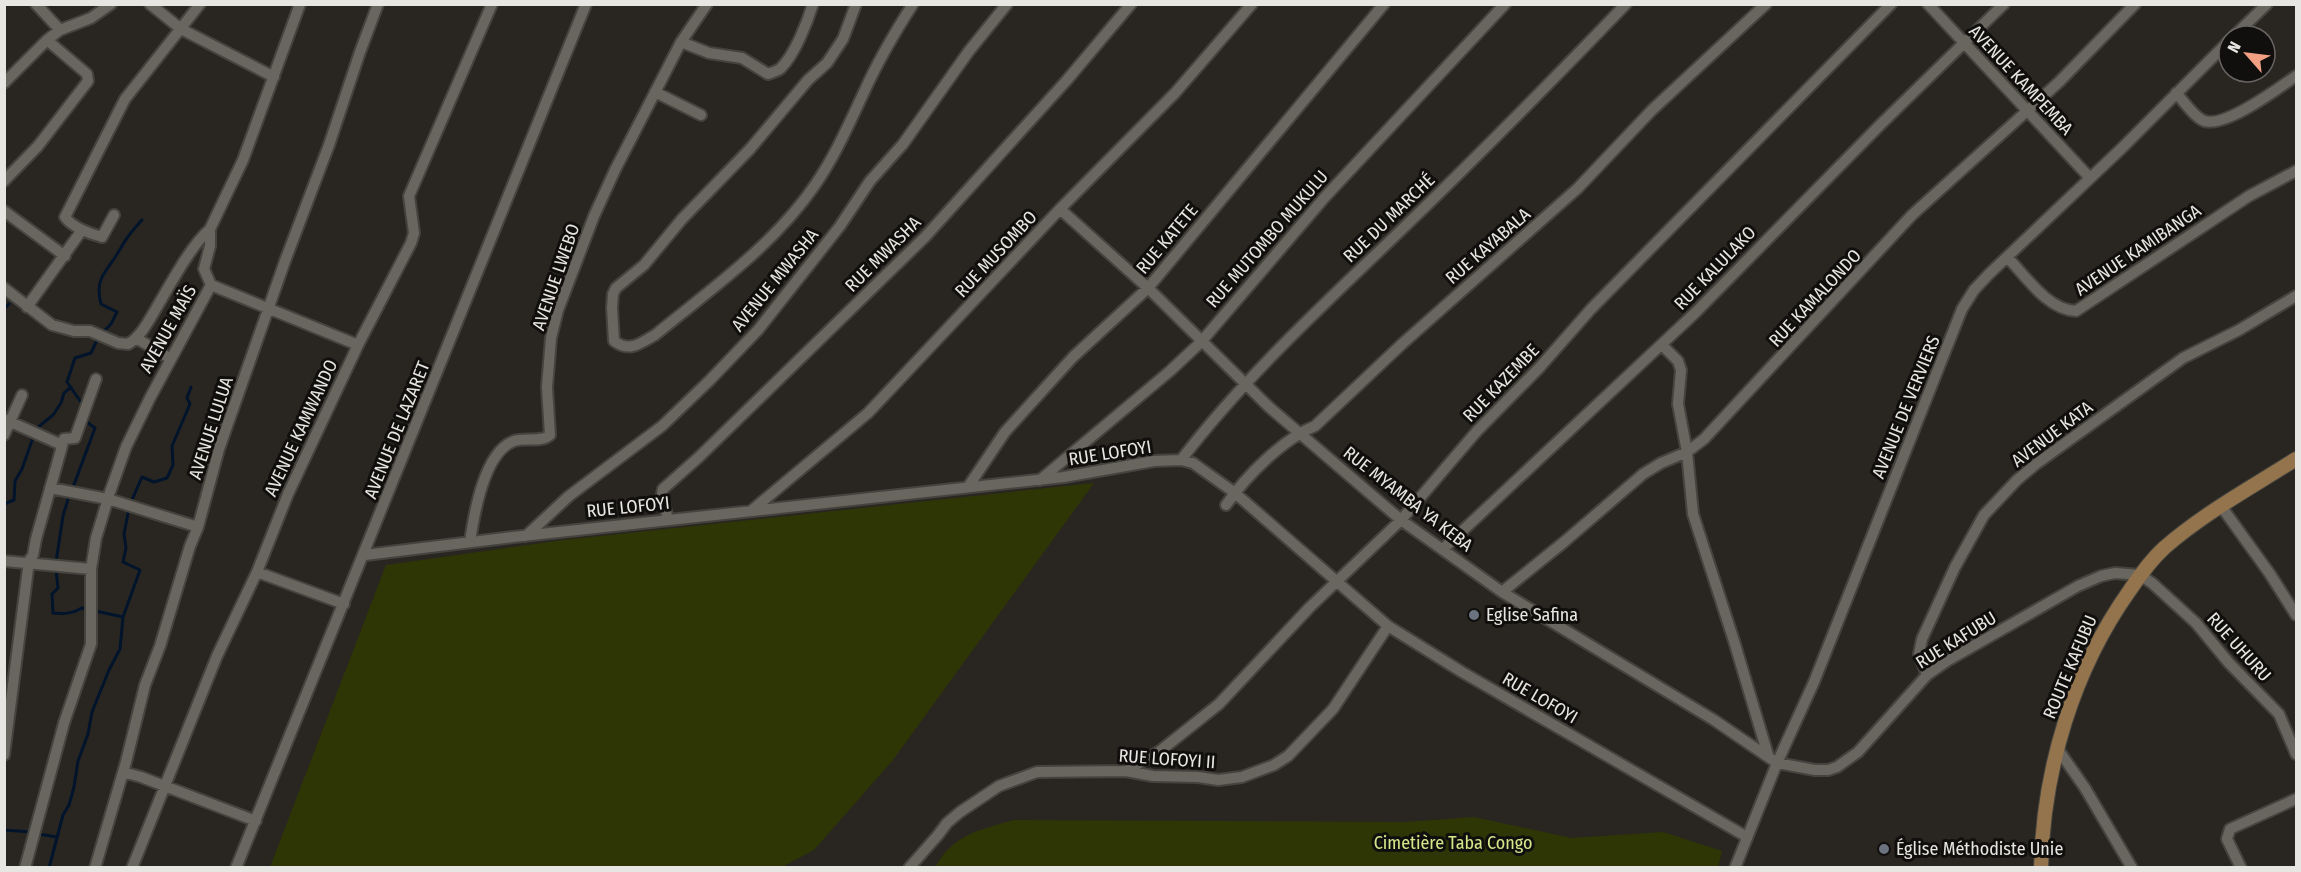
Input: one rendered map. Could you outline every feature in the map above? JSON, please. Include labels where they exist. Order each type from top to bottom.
[{"type":"main road","name":"ROUTE KAFUBU","points":[[2041,867],[2045,811],[2058,748],[2076,690],[2112,615],[2140,575],[2163,549],[2221,506],[2296,459]]},
{"type":"street","points":[[36,4],[60,30]]},
{"type":"street","points":[[4,83],[60,30],[91,18],[111,4]]},
{"type":"street","points":[[150,4],[181,29],[274,77]]},
{"type":"street","points":[[114,215],[102,237],[82,230],[65,217],[125,99],[200,4]]},
{"type":"street","name":"AVENUE MAÏS","points":[[25,867],[64,723],[91,644],[91,569],[96,538],[108,499],[126,447],[211,285],[204,269],[210,246],[210,229],[240,168],[300,4]]},
{"type":"street","name":"AVENUE LULUA","points":[[95,867],[123,772],[145,685],[198,527],[219,448],[378,4]]},
{"type":"street","name":"AVENUE KAMWANDO","points":[[132,867],[217,656],[257,572],[288,494],[358,345],[411,243],[414,233],[409,213],[409,196],[492,4]]},
{"type":"street","name":"AVENUE DE LAZARET","points":[[236,867],[365,555],[586,4]]},
{"type":"street","name":"AVENUE LWEBO","points":[[470,542],[473,518],[482,486],[502,447],[519,439],[545,438],[550,435],[547,387],[551,338],[558,310],[594,216],[681,42],[707,4]]},
{"type":"street","points":[[681,42],[709,53],[742,58],[768,74],[780,70],[788,58],[807,23],[813,4]]},
{"type":"street","points":[[856,4],[843,39],[827,63],[808,80],[750,149],[682,219],[644,265],[616,288],[612,308],[614,341],[629,348],[655,335],[767,241],[814,188],[838,147],[886,47],[914,4]]},
{"type":"street","name":"AVENUE MWASHA","points":[[525,536],[569,496],[662,426],[710,381],[758,330],[840,226],[870,181],[903,144],[969,51],[1006,4]]},
{"type":"street","name":"RUE MWASHA","points":[[668,520],[663,489],[699,457],[926,237],[1067,80],[1131,4]]},
{"type":"street","name":"RUE MUSOMBO","points":[[751,511],[868,413],[1060,209],[1175,93],[1252,4]]},
{"type":"street","name":"RUE KATETE","points":[[968,487],[1005,432],[1073,357],[1148,288],[1384,4]]},
{"type":"street","name":"RUE MUTOMBO MUKULU","points":[[1040,480],[1170,371],[1201,342],[1325,197],[1505,4]]},
{"type":"street","name":"RUE DU MARCHÉ","points":[[1181,460],[1245,384],[1339,289],[1530,104],[1626,4]]},
{"type":"street","name":"RUE KAYABALA","points":[[1226,505],[1271,456],[1298,433],[1315,426],[1402,344],[1578,188],[1652,110],[1766,4]]},
{"type":"street","name":"RUE KAZEMBE","points":[[1126,771],[1154,754],[1219,704],[1337,581],[1401,520],[1477,431],[1540,367],[1591,309],[1891,4]]},
{"type":"street","name":"AVENUE KAMPEMBA","points":[[1928,4],[2090,178]]},
{"type":"street","name":"RUE KALULAKO","points":[[1443,549],[1662,345],[1880,125],[2004,4]]},
{"type":"street","name":"RUE KAMALONDO","points":[[1502,592],[1588,523],[1643,474],[1687,452],[1716,428],[1927,200],[2059,82],[2135,4]]},
{"type":"street","points":[[2246,24],[2267,4]]},
{"type":"street","points":[[4,181],[38,146],[88,81],[87,74],[47,40]]},
{"type":"street","name":"AVENUE DE VERVIERS","points":[[1735,867],[1772,759],[1814,682],[1962,309],[1974,290],[2217,53]]},
{"type":"street","points":[[2176,93],[2201,120],[2211,122],[2243,111],[2296,76]]},
{"type":"street","points":[[655,92],[701,115]]},
{"type":"street","name":"AVENUE KAMIBANGA","points":[[2007,257],[2040,292],[2060,307],[2076,310],[2250,196],[2296,171]]},
{"type":"street","name":"RUE MYAMBA YA KEBA","points":[[1060,209],[1148,288],[1201,342],[1298,433],[1401,520],[1502,592],[1714,720],[1772,759]]},
{"type":"street","points":[[4,212],[65,256]]},
{"type":"street","points":[[4,288],[45,322],[62,330],[90,331],[128,344],[136,338],[193,250],[210,229]]},
{"type":"street","points":[[27,307],[82,230]]},
{"type":"street","points":[[211,285],[358,345]]},
{"type":"street","name":"AVENUE KATA","points":[[1927,675],[1919,654],[1924,630],[1978,524],[2003,494],[2036,464],[2183,358],[2240,330],[2296,296]]},
{"type":"street","points":[[136,338],[171,359]]},
{"type":"street","points":[[1662,345],[1678,361],[1682,370],[1678,404],[1687,452],[1696,531],[1772,759]]},
{"type":"street","points":[[4,754],[28,564],[33,555],[62,445],[65,438],[75,438],[96,379]]},
{"type":"street","points":[[4,435],[7,420],[22,395]]},
{"type":"street","points":[[7,420],[62,445]]},
{"type":"street","name":"RUE LOFOYI","points":[[365,555],[1040,480],[1126,465],[1181,460],[1200,467],[1235,493],[1388,626],[1462,672],[1747,837]]},
{"type":"street","points":[[50,488],[108,499],[198,527]]},
{"type":"street","points":[[2221,506],[2270,574],[2296,615]]},
{"type":"street","points":[[4,561],[91,569]]},
{"type":"street","points":[[257,572],[344,604]]},
{"type":"street","name":"RUE KAFUBU","points":[[1772,759],[1815,770],[1837,767],[1858,752],[1927,675],[1947,661],[2107,573],[2140,575]]},
{"type":"street","name":"RUE UHURU","points":[[2140,575],[2180,606],[2229,663],[2279,714],[2296,751]]},
{"type":"street","name":"RUE LOFOYI II","points":[[909,867],[947,823],[999,786],[1043,771],[1126,771],[1153,776],[1218,780],[1242,777],[1281,761],[1333,709],[1388,626]]},
{"type":"street","points":[[2058,748],[2132,867]]},
{"type":"street","points":[[123,772],[256,821]]},
{"type":"street","points":[[2241,867],[2227,839],[2230,829],[2296,799]]},
{"type":"green space","points":[[1094,483],[893,760],[814,850],[782,867],[270,867],[386,565],[563,540]]},
{"type":"green space","name":"Cimetière Taba Congo","points":[[1474,817],[1572,838],[1663,832],[1722,851],[1718,868],[935,867],[950,847],[959,840],[1014,820],[1405,822]]},
{"type":"waterway","points":[[102,333],[111,324],[117,312],[101,304],[100,281],[127,238],[142,220]]},
{"type":"waterway","points":[[4,309],[9,304]]},
{"type":"waterway","points":[[83,405],[67,382],[75,358],[91,353],[98,338]]},
{"type":"waterway","points":[[4,504],[14,500],[15,481],[22,469],[36,429],[53,415],[64,393],[71,387]]},
{"type":"waterway","points":[[131,502],[142,477],[154,482],[167,478],[173,465],[172,446],[190,404],[187,398],[191,387]]},
{"type":"waterway","points":[[72,490],[95,428],[84,420]]},
{"type":"waterway","points":[[56,562],[63,516],[69,496]]},
{"type":"waterway","points":[[49,868],[63,815],[69,805],[74,787],[78,761],[88,734],[92,712],[120,649],[123,617],[140,570],[123,562],[126,548],[124,534],[129,508]]},
{"type":"waterway","points":[[56,569],[58,588],[52,594],[53,613],[68,613],[82,608],[123,617]]},
{"type":"waterway","points":[[4,830],[31,832]]},
{"type":"waterway","points":[[38,834],[57,837]]},
{"type":"place","name":"Eglise Safina","points":[[1474,615]]},
{"type":"place","name":"Église Méthodiste Unie","points":[[1884,849]]}]
